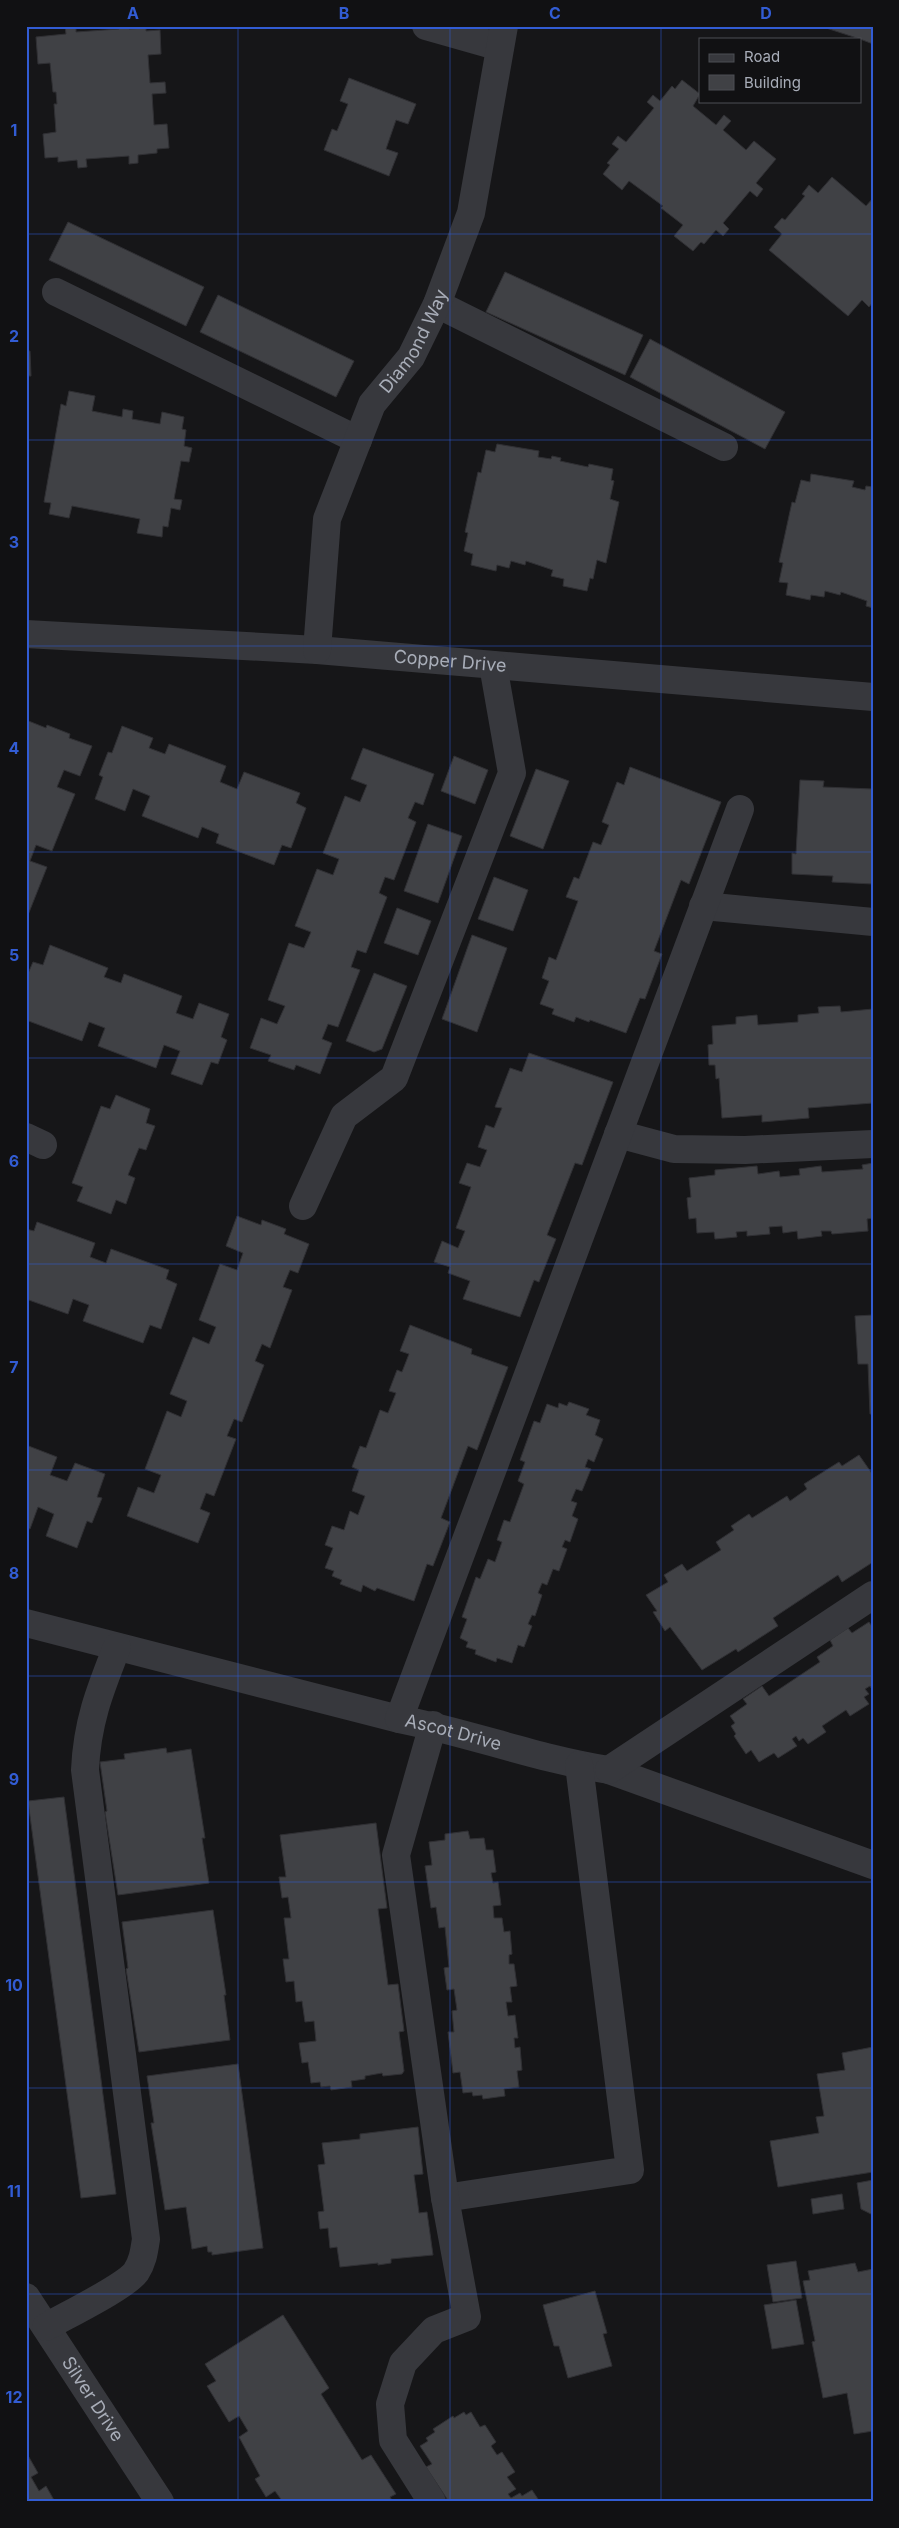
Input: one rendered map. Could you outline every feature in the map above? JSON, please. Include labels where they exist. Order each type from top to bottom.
[{"type":"street","points":[[426,26],[502,36]]},
{"type":"street","name":"Diamond Way","points":[[317,650],[327,520],[372,404],[411,357],[437,304],[471,213],[502,36]]},
{"type":"street","points":[[56,292],[358,440]]},
{"type":"street","points":[[437,304],[724,447]]},
{"type":"street","name":"Copper Drive","points":[[26,634],[317,650],[873,697]]},
{"type":"street","points":[[302,1206],[344,1116],[394,1078],[512,773],[494,665]]},
{"type":"street","points":[[400,1719],[740,808]]},
{"type":"street","points":[[703,906],[873,922]]},
{"type":"street","points":[[618,1134],[674,1149],[746,1150],[873,1144]]},
{"type":"street","points":[[609,1770],[873,1595]]},
{"type":"street","name":"Ascot Drive","points":[[26,1623],[400,1719],[433,1725],[579,1766],[609,1770],[873,1865]]},
{"type":"street","points":[[46,2327],[114,2289],[135,2274],[144,2258],[146,2239],[84,1770],[86,1740],[94,1708],[117,1647]]},
{"type":"street","points":[[432,2502],[393,2440],[390,2404],[403,2363],[434,2330],[467,2317],[446,2198],[396,1855],[433,1725]]},
{"type":"street","points":[[446,2198],[630,2170],[579,1766]]},
{"type":"street","name":"Silver Drive","points":[[26,2297],[160,2502]]},
{"type":"building","points":[[65,26],[76,26],[76,32],[119,29],[119,26],[129,26],[129,29],[146,28],[146,31],[160,30],[161,54],[148,55],[150,83],[165,82],[166,93],[152,94],[154,125],[167,124],[169,148],[157,149],[157,153],[138,155],[138,163],[129,164],[129,156],[86,159],[87,167],[78,168],[77,160],[58,162],[58,157],[45,158],[43,134],[56,132],[54,104],[57,104],[56,92],[53,92],[50,63],[38,64],[36,37],[66,34]]},
{"type":"building","points":[[820,26],[873,26],[873,44],[862,40],[862,38]]},
{"type":"building","points":[[349,78],[416,104],[408,124],[396,120],[386,149],[398,153],[389,176],[324,150],[332,129],[337,131],[348,104],[340,101]]},
{"type":"building","points":[[682,80],[699,93],[693,106],[716,125],[724,115],[731,121],[723,130],[746,150],[754,141],[776,159],[756,183],[763,189],[757,197],[750,191],[723,223],[729,229],[723,236],[716,230],[704,244],[701,242],[693,251],[674,236],[683,225],[661,208],[663,206],[629,181],[622,190],[603,174],[610,165],[607,163],[619,149],[612,144],[618,136],[626,142],[654,108],[647,102],[653,95],[660,101],[672,86],[675,89]]},
{"type":"building","points":[[832,177],[866,206],[873,198],[873,302],[869,307],[862,300],[848,316],[769,250],[782,234],[774,227],[782,218],[785,220],[805,196],[802,194],[809,185],[818,193]]},
{"type":"building","points":[[68,222],[204,287],[186,326],[49,260]]},
{"type":"building","points":[[505,272],[643,335],[625,375],[486,312]]},
{"type":"building","points":[[218,295],[354,361],[336,397],[200,332]]},
{"type":"building","points":[[650,339],[785,412],[765,449],[630,377]]},
{"type":"building","points":[[26,351],[30,351],[31,376],[26,376]]},
{"type":"building","points":[[69,391],[95,396],[92,411],[122,417],[123,409],[133,411],[132,419],[160,424],[162,412],[184,417],[182,429],[186,430],[184,446],[192,448],[189,462],[181,461],[174,499],[182,500],[180,510],[171,508],[168,527],[163,526],[162,537],[137,533],[140,519],[72,506],[69,518],[49,514],[51,503],[44,502],[61,404],[66,406]]},
{"type":"building","points":[[497,444],[539,451],[538,457],[551,459],[552,456],[561,458],[560,461],[588,467],[589,464],[613,469],[611,480],[614,481],[610,499],[619,502],[606,563],[597,560],[593,579],[590,578],[587,591],[563,586],[564,579],[551,576],[553,570],[526,561],[525,565],[511,561],[509,568],[497,565],[496,571],[471,565],[473,554],[464,551],[468,533],[465,532],[478,472],[481,473],[486,450],[495,452]]},
{"type":"building","points":[[811,474],[854,481],[852,487],[865,490],[866,486],[873,487],[873,608],[866,606],[867,601],[841,592],[840,595],[825,591],[824,597],[811,595],[810,600],[786,595],[788,583],[779,582],[783,563],[779,562],[792,502],[795,503],[801,480],[810,482]]},
{"type":"building","points":[[26,720],[46,728],[47,725],[70,734],[69,738],[92,746],[80,776],[64,770],[57,787],[75,794],[52,851],[36,845],[30,861],[47,867],[26,920]]},
{"type":"building","points":[[122,726],[153,738],[149,748],[165,754],[169,744],[226,766],[220,782],[237,789],[244,772],[300,793],[296,803],[306,808],[291,848],[282,845],[274,865],[216,843],[219,834],[202,827],[198,838],[142,816],[150,796],[133,789],[125,811],[95,799],[103,777],[99,775],[108,752],[112,753]]},
{"type":"building","points":[[363,748],[434,774],[423,805],[415,802],[408,818],[416,822],[394,880],[385,877],[379,893],[387,897],[366,953],[357,950],[351,967],[360,970],[338,1027],[328,1024],[322,1039],[332,1043],[320,1074],[296,1065],[294,1070],[268,1061],[271,1055],[250,1048],[261,1018],[277,1024],[285,1006],[268,1000],[289,943],[304,948],[311,932],[295,926],[317,869],[333,875],[339,859],[323,853],[345,796],[360,802],[367,785],[351,779]]},
{"type":"building","points":[[454,756],[488,770],[475,804],[441,791]]},
{"type":"building","points":[[630,767],[721,802],[689,884],[681,880],[654,951],[662,954],[645,999],[640,998],[626,1033],[576,1017],[574,1022],[552,1014],[554,1009],[540,1004],[549,981],[542,978],[549,957],[556,960],[578,901],[566,897],[574,877],[579,879],[593,842],[601,845],[609,825],[602,822],[617,782],[624,785]]},
{"type":"building","points":[[536,769],[569,781],[543,849],[510,836]]},
{"type":"building","points":[[800,780],[824,781],[823,787],[873,789],[873,884],[832,882],[833,876],[792,874],[792,853],[796,854]]},
{"type":"building","points":[[428,824],[462,836],[438,903],[404,891]]},
{"type":"building","points":[[494,877],[528,890],[513,931],[478,919]]},
{"type":"building","points":[[397,908],[431,921],[418,955],[384,943]]},
{"type":"building","points":[[472,935],[507,948],[477,1032],[442,1019]]},
{"type":"building","points":[[50,945],[108,968],[104,977],[121,983],[124,974],[182,996],[176,1013],[193,1019],[199,1003],[229,1014],[221,1037],[227,1040],[218,1064],[211,1062],[202,1085],[171,1074],[180,1051],[164,1045],[156,1068],[98,1046],[105,1028],[89,1022],[82,1041],[26,1020],[26,978],[33,962],[43,965]]},
{"type":"building","points":[[374,973],[407,986],[382,1049],[374,1052],[346,1041]]},
{"type":"building","points":[[840,1006],[841,1012],[873,1009],[873,1103],[808,1108],[809,1118],[762,1122],[762,1115],[722,1118],[719,1078],[716,1079],[715,1065],[709,1065],[708,1045],[713,1044],[712,1026],[736,1024],[736,1017],[757,1015],[758,1025],[798,1022],[798,1015],[819,1013],[818,1007]]},
{"type":"building","points":[[529,1053],[613,1082],[582,1165],[575,1163],[547,1235],[556,1239],[539,1282],[534,1280],[520,1317],[463,1299],[470,1281],[448,1273],[450,1267],[434,1262],[442,1241],[458,1248],[465,1231],[456,1228],[471,1187],[459,1183],[467,1163],[480,1167],[487,1150],[478,1147],[486,1125],[494,1128],[502,1108],[495,1107],[510,1068],[522,1072]]},
{"type":"building","points":[[116,1095],[150,1109],[146,1123],[155,1126],[146,1150],[139,1148],[128,1175],[135,1178],[126,1204],[116,1200],[111,1214],[77,1201],[83,1187],[72,1183],[101,1106],[110,1109]]},
{"type":"building","points":[[873,1163],[873,1218],[867,1219],[868,1231],[832,1234],[831,1231],[821,1231],[822,1236],[798,1239],[797,1231],[783,1233],[782,1226],[769,1227],[770,1234],[747,1236],[747,1231],[736,1232],[737,1237],[715,1239],[714,1232],[697,1233],[696,1218],[689,1219],[687,1198],[691,1197],[689,1178],[715,1175],[715,1170],[757,1166],[758,1174],[779,1171],[780,1177],[800,1175],[799,1169],[821,1166],[822,1172],[863,1169],[862,1165]]},
{"type":"building","points":[[237,1216],[261,1225],[262,1220],[286,1229],[284,1234],[309,1244],[298,1273],[290,1270],[283,1287],[292,1290],[270,1348],[262,1344],[255,1361],[264,1365],[242,1422],[234,1419],[227,1436],[236,1439],[214,1496],[206,1493],[200,1509],[210,1513],[198,1543],[127,1516],[138,1487],[154,1493],[161,1475],[145,1469],[167,1411],[181,1417],[187,1401],[170,1394],[193,1337],[209,1344],[216,1327],[199,1320],[220,1264],[237,1270],[243,1253],[226,1246]]},
{"type":"building","points":[[37,1222],[95,1243],[90,1257],[106,1263],[111,1249],[169,1270],[166,1279],[177,1284],[161,1329],[150,1325],[143,1343],[83,1321],[89,1305],[73,1299],[68,1314],[26,1299],[26,1229],[34,1231]]},
{"type":"building","points":[[873,1315],[873,1414],[870,1414],[868,1364],[858,1364],[855,1316]]},
{"type":"building","points":[[410,1325],[472,1349],[471,1354],[508,1367],[477,1450],[468,1446],[441,1518],[450,1522],[433,1566],[427,1564],[414,1601],[377,1588],[375,1591],[363,1585],[361,1592],[340,1584],[342,1580],[332,1576],[334,1571],[325,1568],[333,1548],[325,1545],[332,1526],[344,1530],[350,1511],[358,1515],[365,1496],[352,1491],[359,1470],[352,1467],[360,1446],[366,1448],[380,1410],[388,1413],[396,1393],[389,1391],[397,1370],[402,1372],[409,1354],[400,1351]]},
{"type":"building","points":[[569,1402],[589,1409],[586,1415],[600,1420],[595,1435],[603,1439],[594,1462],[588,1459],[585,1467],[591,1469],[582,1491],[576,1489],[571,1501],[577,1503],[572,1516],[578,1519],[570,1542],[565,1540],[562,1547],[567,1549],[559,1571],[553,1569],[547,1585],[542,1583],[538,1593],[542,1595],[535,1616],[532,1615],[528,1624],[532,1626],[524,1647],[518,1645],[512,1663],[497,1658],[496,1662],[475,1654],[476,1650],[466,1647],[468,1642],[460,1638],[467,1619],[462,1617],[476,1577],[480,1579],[488,1559],[495,1562],[502,1542],[497,1540],[504,1520],[510,1522],[524,1484],[518,1481],[525,1462],[520,1460],[534,1421],[540,1423],[547,1404],[558,1408],[559,1403],[567,1406]]},
{"type":"building","points":[[26,1445],[57,1457],[50,1475],[67,1481],[75,1463],[105,1474],[97,1497],[102,1498],[92,1523],[87,1521],[77,1548],[46,1536],[54,1514],[38,1507],[30,1529],[26,1528]]},
{"type":"building","points":[[859,1455],[873,1475],[873,1562],[842,1582],[838,1575],[773,1618],[778,1626],[738,1652],[736,1649],[702,1670],[670,1627],[665,1631],[653,1612],[657,1611],[646,1595],[668,1582],[664,1575],[682,1564],[687,1571],[721,1550],[716,1542],[734,1530],[731,1526],[749,1514],[752,1518],[787,1496],[790,1501],[807,1489],[804,1484],[839,1462],[842,1466]]},
{"type":"building","points":[[869,1622],[873,1628],[873,1691],[870,1686],[865,1689],[869,1694],[864,1697],[869,1704],[850,1716],[846,1710],[822,1726],[826,1732],[808,1744],[803,1738],[799,1741],[796,1736],[792,1739],[797,1746],[778,1758],[774,1753],[759,1762],[751,1750],[746,1754],[734,1736],[736,1734],[731,1726],[735,1723],[730,1716],[747,1704],[743,1699],[762,1686],[769,1696],[820,1662],[817,1657],[833,1646],[830,1640],[848,1628],[852,1633]]},
{"type":"building","points":[[166,1748],[167,1753],[191,1749],[205,1838],[202,1838],[209,1883],[118,1895],[105,1812],[107,1811],[100,1762],[125,1759],[124,1754]]},
{"type":"building","points":[[64,1797],[116,2194],[81,2198],[28,1801]]},
{"type":"building","points":[[376,1823],[387,1908],[378,1909],[388,1985],[398,1984],[404,2031],[399,2032],[404,2071],[402,2074],[383,2076],[382,2073],[365,2076],[365,2079],[351,2081],[352,2087],[331,2090],[330,2086],[321,2087],[320,2082],[311,2083],[308,2062],[302,2063],[299,2043],[316,2041],[314,2021],[305,2022],[302,2001],[296,2002],[294,1981],[286,1982],[283,1959],[289,1959],[284,1918],[291,1918],[288,1897],[282,1898],[279,1877],[286,1877],[280,1835]]},
{"type":"building","points":[[468,1831],[470,1839],[484,1838],[486,1850],[493,1850],[496,1872],[491,1873],[493,1883],[498,1882],[501,1905],[493,1906],[494,1918],[502,1918],[504,1932],[510,1931],[512,1954],[509,1955],[509,1964],[514,1964],[517,1986],[510,1987],[512,2002],[506,2002],[508,2016],[515,2015],[518,2038],[514,2038],[515,2048],[520,2047],[522,2070],[517,2071],[519,2087],[504,2089],[505,2096],[483,2099],[482,2095],[473,2096],[472,2092],[463,2093],[460,2072],[453,2073],[448,2032],[454,2032],[452,2011],[457,2010],[454,1989],[447,1990],[444,1968],[449,1967],[445,1927],[439,1928],[436,1907],[431,1908],[425,1866],[432,1865],[429,1842],[445,1840],[445,1834]]},
{"type":"building","points":[[213,1910],[226,1995],[224,1995],[230,2040],[139,2052],[126,1969],[128,1968],[122,1922]]},
{"type":"building","points":[[873,2047],[873,2172],[778,2187],[770,2141],[819,2133],[816,2117],[824,2116],[817,2074],[845,2070],[842,2053]]},
{"type":"building","points":[[238,2064],[263,2248],[212,2255],[212,2252],[208,2252],[207,2246],[192,2249],[186,2207],[165,2210],[151,2123],[154,2123],[147,2076]]},
{"type":"building","points":[[418,2127],[423,2174],[414,2175],[419,2213],[427,2212],[433,2255],[391,2259],[391,2263],[378,2265],[378,2263],[340,2267],[337,2247],[330,2248],[328,2228],[320,2229],[318,2212],[324,2211],[318,2165],[325,2164],[322,2143],[360,2139],[360,2134]]},
{"type":"building","points":[[873,2180],[873,2215],[861,2209],[857,2183]]},
{"type":"building","points":[[842,2194],[844,2209],[813,2214],[811,2199]]},
{"type":"building","points":[[796,2261],[802,2298],[773,2302],[767,2265]]},
{"type":"building","points":[[855,2263],[858,2272],[873,2269],[873,2431],[854,2434],[847,2393],[823,2398],[812,2342],[815,2341],[803,2281],[810,2280],[808,2271]]},
{"type":"building","points":[[595,2291],[607,2333],[603,2334],[612,2366],[568,2378],[559,2346],[554,2346],[543,2305]]},
{"type":"building","points":[[796,2300],[804,2344],[772,2349],[764,2305]]},
{"type":"building","points":[[283,2315],[329,2388],[321,2394],[362,2460],[371,2455],[396,2494],[390,2497],[393,2502],[283,2502],[275,2491],[266,2497],[255,2479],[260,2476],[239,2437],[248,2431],[239,2416],[229,2422],[207,2386],[216,2381],[205,2364]]},
{"type":"building","points":[[464,2412],[466,2415],[471,2412],[480,2427],[485,2425],[496,2442],[491,2446],[497,2455],[502,2452],[515,2472],[507,2477],[516,2489],[508,2494],[511,2498],[520,2493],[522,2496],[532,2490],[540,2502],[456,2502],[455,2500],[449,2502],[426,2467],[432,2464],[420,2446],[428,2441],[426,2438],[435,2432],[433,2429],[453,2416],[454,2418]]},
{"type":"building","points":[[26,2452],[38,2473],[31,2477],[39,2491],[46,2486],[55,2502],[26,2502]]}]
